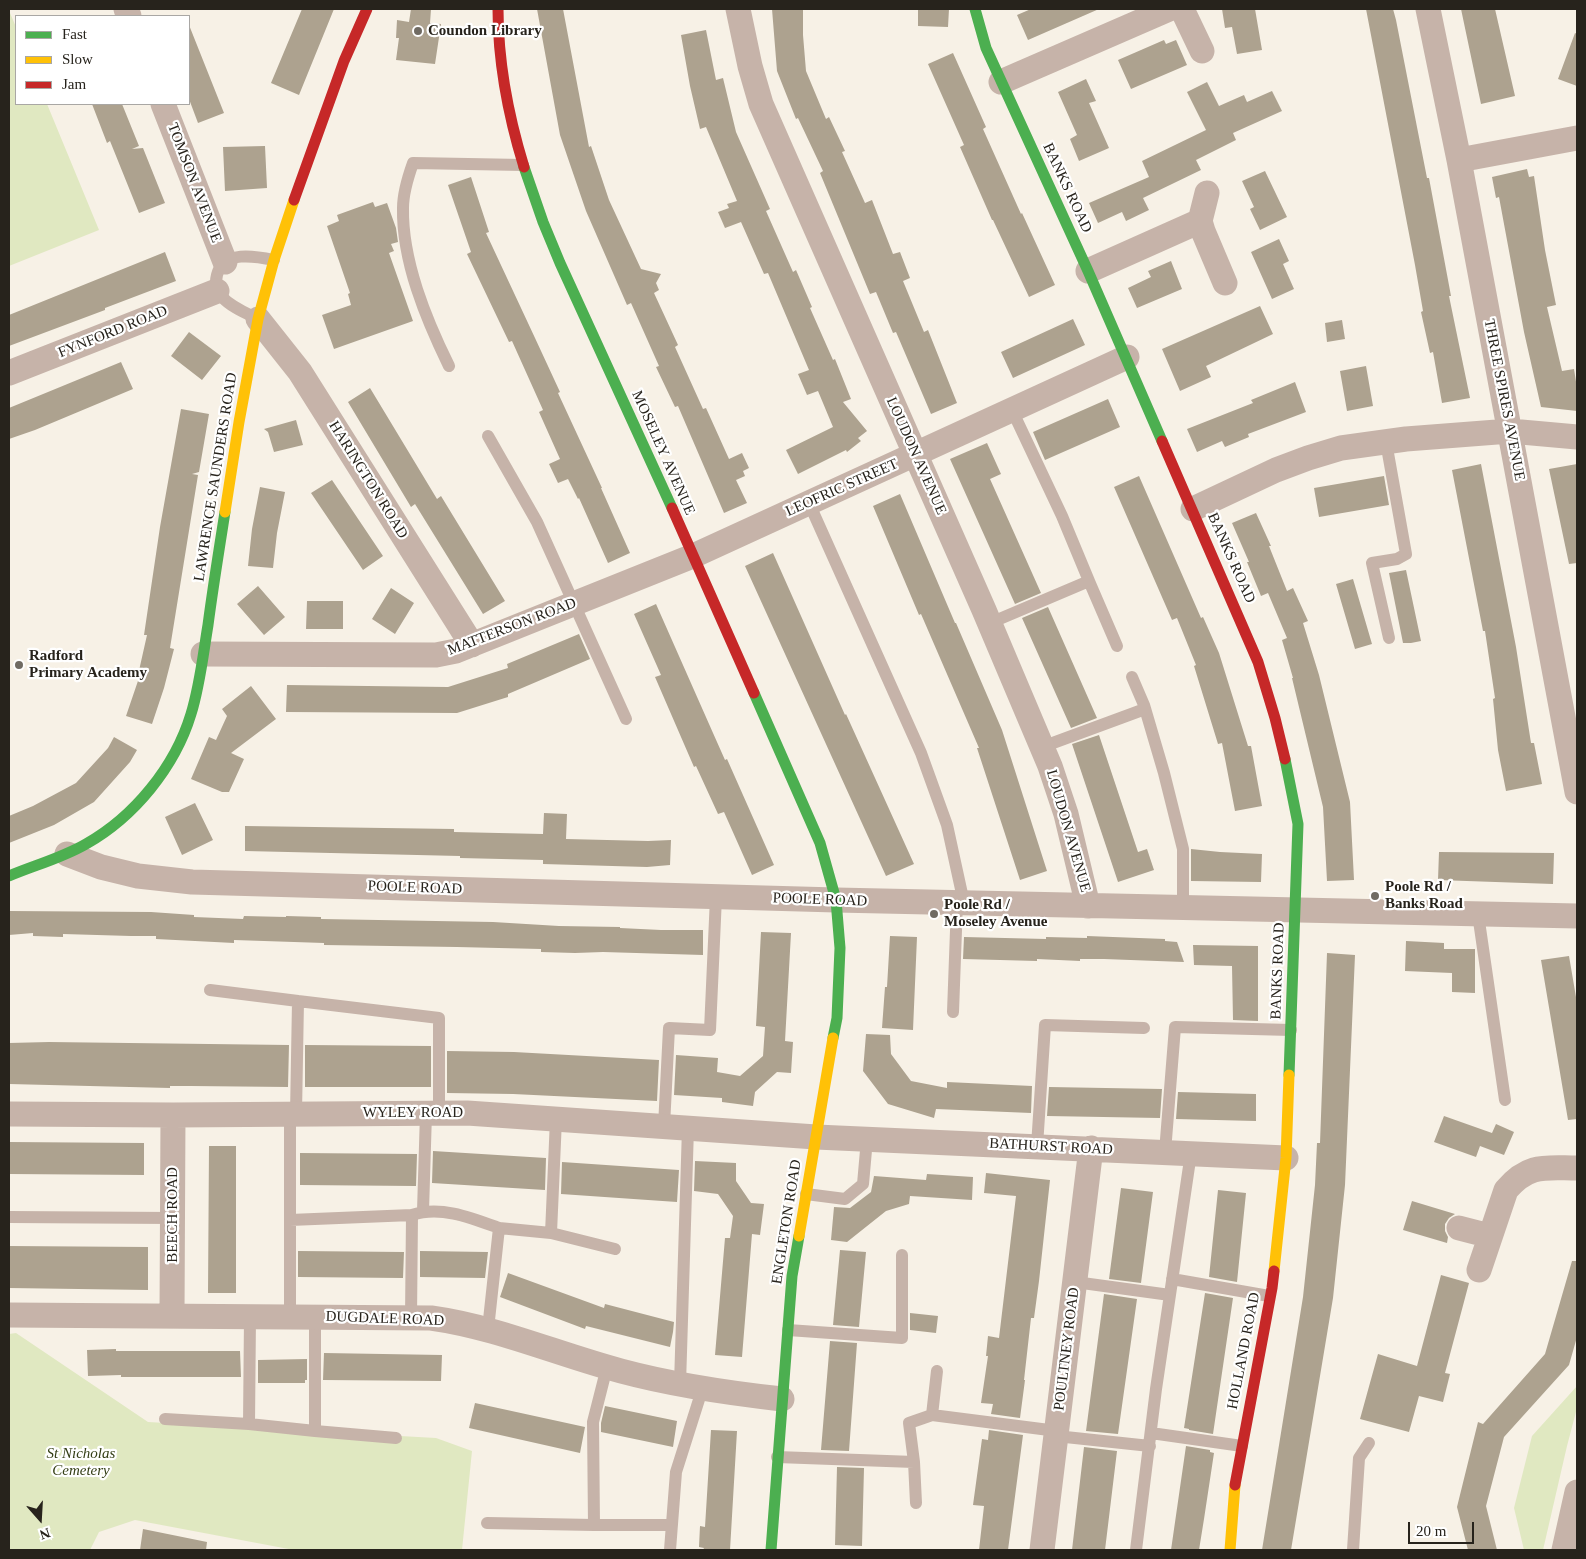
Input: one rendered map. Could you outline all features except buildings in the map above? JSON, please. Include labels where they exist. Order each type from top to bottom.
[{"type":"street","name":"LAWRENCE SAUNDERS ROAD","points":[[9,876],[67,854],[110,829],[142,798],[166,769],[189,723],[198,687],[239,422],[258,319],[274,260],[306,164],[341,70],[367,9]]},
{"type":"street","name":"MOSELEY AVENUE","points":[[498,9],[498,43],[504,93],[523,165],[538,210],[560,264],[693,556],[820,842],[836,900]]},
{"type":"street","name":"LOUDON AVENUE","points":[[738,9],[750,66],[761,104],[990,623],[1042,747],[1066,814],[1088,906]]},
{"type":"street","name":"BANKS ROAD","points":[[975,9],[986,48],[1088,271],[1258,662],[1275,718],[1290,779],[1298,824],[1286,1158]]},
{"type":"street","points":[[1001,82],[1169,9]]},
{"type":"street","points":[[1182,9],[1202,51]]},
{"type":"street","name":"THREE SPIRES AVENUE","points":[[1428,9],[1459,160],[1577,792]]},
{"type":"street","name":"TOMSON AVENUE","points":[[163,105],[225,262]]},
{"type":"street","points":[[1459,160],[1577,138]]},
{"type":"street","points":[[1207,193],[1200,221],[1225,283]]},
{"type":"street","points":[[1088,271],[1200,221]]},
{"type":"street","name":"FYNFORD ROAD","points":[[9,373],[218,291]]},
{"type":"street","name":"HARINGTON ROAD","points":[[258,319],[300,372],[472,645]]},
{"type":"street","name":"LEOFRIC STREET","points":[[693,556],[1126,357]]},
{"type":"street","points":[[1193,509],[1276,470],[1341,448],[1406,438],[1510,432],[1577,437]]},
{"type":"street","name":"MATTERSON ROAD","points":[[203,654],[436,656],[472,645],[693,556]]},
{"type":"street","name":"POOLE ROAD","points":[[67,854],[101,867],[138,876],[192,882],[836,900],[1577,916]]},
{"type":"street","name":"ENGLETON ROAD","points":[[771,1550],[792,1276],[837,1018],[840,948],[836,900]]},
{"type":"street","name":"WYLEY ROAD","points":[[9,1114],[467,1113],[816,1137]]},
{"type":"street","name":"BEECH ROAD","points":[[172,1315],[173,1115]]},
{"type":"street","name":"BATHURST ROAD","points":[[816,1137],[1286,1158]]},
{"type":"street","name":"POULTNEY ROAD","points":[[1042,1550],[1091,1148]]},
{"type":"street","name":"HOLLAND ROAD","points":[[1230,1550],[1235,1480],[1274,1270],[1286,1158]]},
{"type":"street","points":[[1480,1270],[1506,1190],[1514,1180],[1524,1172],[1539,1168],[1577,1168]]},
{"type":"street","points":[[1459,1228],[1490,1236]]},
{"type":"street","name":"DUGDALE ROAD","points":[[9,1315],[411,1318],[454,1321],[488,1329],[607,1367],[691,1385],[782,1399]]},
{"type":"street","points":[[1564,1550],[1577,1492]]},
{"type":"lane","points":[[449,366],[423,307],[408,258],[403,208],[406,184],[413,163],[523,165]]},
{"type":"lane","points":[[258,319],[224,300],[218,291],[217,274],[225,262],[232,259],[247,257],[274,260]]},
{"type":"lane","points":[[1012,410],[1062,516],[1117,646]]},
{"type":"lane","points":[[488,436],[537,522],[626,719]]},
{"type":"lane","points":[[1386,442],[1406,554],[1396,559],[1372,563],[1389,638]]},
{"type":"lane","points":[[809,503],[921,753],[947,824],[960,903],[953,1012]]},
{"type":"lane","points":[[990,623],[1089,581]]},
{"type":"lane","points":[[1132,677],[1164,772],[1183,849],[1183,908]]},
{"type":"lane","points":[[1042,747],[1144,709]]},
{"type":"lane","points":[[670,1550],[676,1472],[691,1385],[669,1028],[710,1030],[716,897]]},
{"type":"lane","points":[[1478,914],[1505,1100]]},
{"type":"lane","points":[[210,990],[439,1018],[432,1113],[418,1213],[411,1318]]},
{"type":"lane","points":[[290,1317],[290,1220],[298,1001]]},
{"type":"lane","points":[[1037,1146],[1045,1025],[1144,1028]]},
{"type":"lane","points":[[1164,1152],[1175,1027],[1291,1030]]},
{"type":"lane","points":[[551,1233],[556,1119]]},
{"type":"lane","points":[[806,1194],[846,1199],[863,1184],[867,1139]]},
{"type":"lane","points":[[1136,1550],[1191,1153]]},
{"type":"lane","points":[[290,1220],[442,1212],[470,1217],[499,1228],[551,1233],[615,1249]]},
{"type":"lane","points":[[9,1217],[173,1218]]},
{"type":"lane","points":[[488,1329],[499,1228]]},
{"type":"lane","points":[[788,1330],[902,1338],[902,1255]]},
{"type":"lane","points":[[1172,1280],[1269,1296]]},
{"type":"lane","points":[[1075,1282],[1170,1295]]},
{"type":"lane","points":[[249,1424],[250,1316]]},
{"type":"lane","points":[[315,1317],[315,1431]]},
{"type":"lane","points":[[594,1525],[593,1422],[607,1367]]},
{"type":"lane","points":[[932,1416],[937,1371]]},
{"type":"lane","points":[[916,1503],[914,1462],[909,1422],[932,1416],[1056,1433],[1242,1446]]},
{"type":"lane","points":[[165,1418],[396,1438]]},
{"type":"lane","points":[[1353,1550],[1360,1458],[1369,1442]]},
{"type":"lane","points":[[777,1457],[914,1462]]},
{"type":"lane","points":[[487,1523],[672,1525]]},
{"type":"green space","points":[[10,13],[15,25],[15,105],[47,105],[99,230],[9,266]]},
{"type":"green space","name":"St Nicholas Cemetery","points":[[16,1333],[148,1422],[436,1438],[472,1451],[462,1550],[294,1550],[135,1520],[99,1532],[90,1550],[9,1550],[9,1334]]},
{"type":"green space","points":[[1577,1386],[1577,1408],[1543,1550],[1524,1550],[1514,1508],[1532,1436]]},
{"type":"traffic: fast","points":[[975,9],[986,48],[1088,271],[1162,441]]},
{"type":"traffic: fast","points":[[524,167],[543,222],[560,263],[672,508]]},
{"type":"traffic: fast","points":[[9,876],[68,853],[104,833],[136,805],[150,789],[175,753],[184,734],[197,692],[225,512]]},
{"type":"traffic: fast","points":[[754,693],[820,843],[836,900],[840,948],[837,1018],[833,1038]]},
{"type":"traffic: fast","points":[[1285,759],[1298,824],[1289,1075]]},
{"type":"traffic: fast","points":[[771,1550],[792,1276],[799,1236]]},
{"type":"traffic: slow","points":[[225,512],[258,319],[274,260],[294,200]]},
{"type":"traffic: slow","points":[[799,1236],[833,1038]]},
{"type":"traffic: slow","points":[[1274,1271],[1286,1158],[1289,1075]]},
{"type":"traffic: slow","points":[[1230,1550],[1235,1485]]},
{"type":"traffic: jam","points":[[294,200],[344,61],[367,9]]},
{"type":"traffic: jam","points":[[498,9],[498,29],[505,89],[524,167]]},
{"type":"traffic: jam","points":[[1162,441],[1258,662],[1285,759]]},
{"type":"traffic: jam","points":[[672,508],[754,693]]},
{"type":"traffic: jam","points":[[1235,1485],[1274,1271]]},
{"type":"place","name":"Coundon Library","points":[[418,31]]},
{"type":"place","name":"Radford Primary Academy","points":[[19,665]]},
{"type":"place","name":"Poole Rd / Banks Road","points":[[1375,896]]},
{"type":"place","name":"Poole Rd / Moseley Avenue","points":[[934,914]]}]
